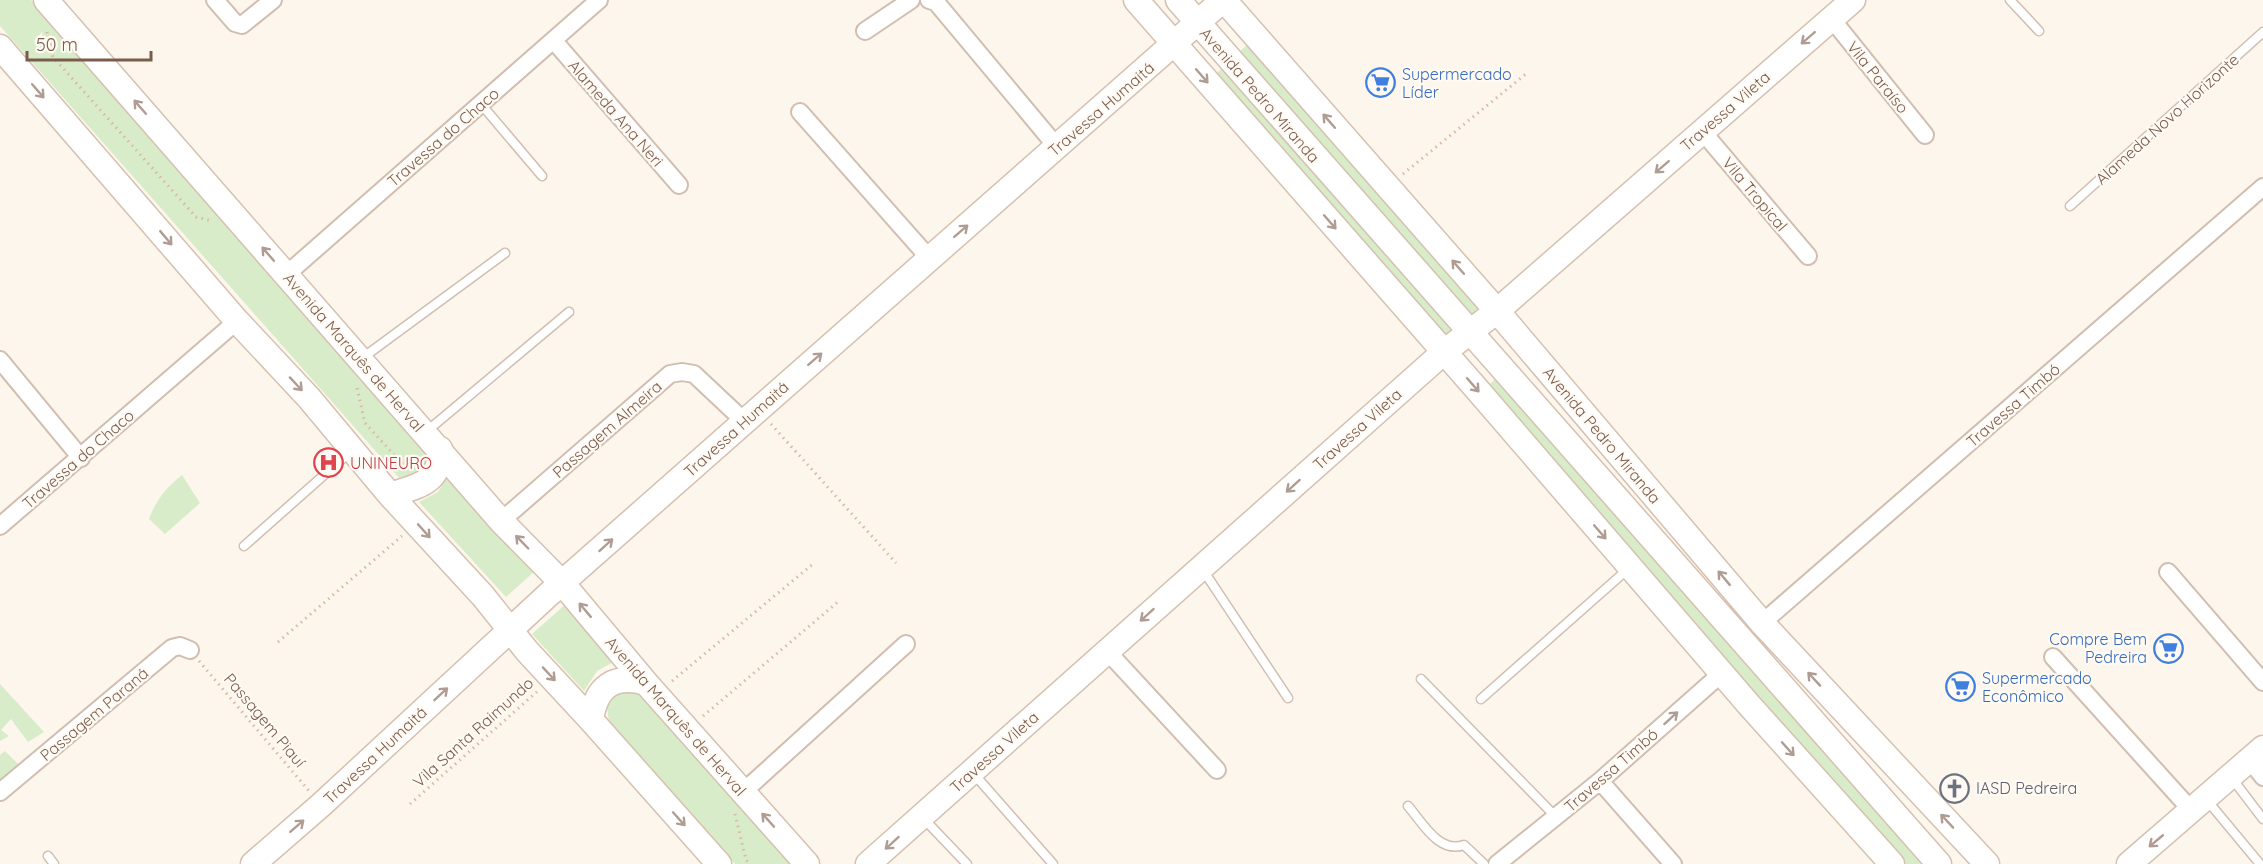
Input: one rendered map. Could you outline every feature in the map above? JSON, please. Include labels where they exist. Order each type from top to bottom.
[{"type":"main road","name":"Avenida Marquês de Herval","points":[[46,0],[501,520],[562,584],[651,689],[807,864]]},
{"type":"main road","name":"Avenida Pedro Miranda","points":[[1136,0],[1722,673],[1892,864]]},
{"type":"main road","name":"Avenida Pedro Miranda","points":[[1178,0],[1939,864]]},
{"type":"main road","name":"Travessa Humaitá","points":[[253,864],[321,805],[562,584],[756,420],[930,259],[1223,0]]},
{"type":"main road","name":"Avenida Pedro Miranda","points":[[1223,0],[1497,311],[1762,623],[1987,864]]},
{"type":"main road","name":"Travessa Vileta","points":[[868,864],[1444,352],[1497,311],[1852,0]]},
{"type":"main road","points":[[0,47],[237,321],[309,398],[390,495],[483,596],[510,631],[719,864]]},
{"type":"main road","points":[[390,495],[428,481],[438,467],[432,441]]},
{"type":"main road","points":[[591,720],[599,696],[618,680],[629,679],[651,689]]},
{"type":"main road","points":[[2129,864],[2231,776],[2259,761]]},
{"type":"street","points":[[215,0],[235,23],[242,25],[273,0]]},
{"type":"street","name":"Travessa do Chaco","points":[[287,274],[599,0]]},
{"type":"street","points":[[865,31],[911,0]]},
{"type":"street","points":[[929,0],[936,2],[1057,147]]},
{"type":"street","name":"Vila Paraíso","points":[[1831,18],[1925,135]]},
{"type":"street","name":"Alameda Ana Neri","points":[[554,41],[679,185]]},
{"type":"street","points":[[800,112],[930,259]]},
{"type":"street","name":"Vila Tropical","points":[[1702,131],[1808,256]]},
{"type":"street","name":"Travessa Timbó","points":[[1762,623],[2263,187]]},
{"type":"street","name":"Travessa do Chaco","points":[[0,526],[237,321]]},
{"type":"street","points":[[0,360],[81,458]]},
{"type":"street","name":"Passagem Almeira","points":[[501,520],[670,375],[682,372],[694,374],[756,420]]},
{"type":"street","points":[[2168,572],[2263,682]]},
{"type":"street","points":[[743,792],[906,644]]},
{"type":"street","name":"Passagem Paraná","points":[[0,792],[172,648],[180,646],[190,650]]},
{"type":"street","points":[[1107,651],[1217,770]]},
{"type":"street","points":[[2053,657],[2199,805]]},
{"type":"street","name":"Travessa Timbó","points":[[1497,864],[1600,781],[1722,673]]},
{"type":"street","points":[[1600,781],[1672,864]]},
{"type":"lane","points":[[2010,0],[2039,31]]},
{"type":"lane","name":"Alameda Novo Horizonte","points":[[2070,206],[2263,32]]},
{"type":"lane","points":[[481,104],[542,176]]},
{"type":"lane","points":[[360,359],[505,254]]},
{"type":"lane","points":[[432,441],[569,312]]},
{"type":"lane","points":[[243,546],[353,450]]},
{"type":"lane","points":[[1481,699],[1630,567]]},
{"type":"lane","points":[[1201,568],[1288,698]]},
{"type":"lane","points":[[1421,679],[1556,817]]},
{"type":"lane","points":[[972,771],[1053,864]]},
{"type":"lane","points":[[2231,776],[2263,819]]},
{"type":"lane","points":[[2199,805],[2260,864]]},
{"type":"lane","points":[[1408,806],[1443,845],[1459,847],[1464,845],[1484,864]]},
{"type":"lane","points":[[921,816],[967,864]]},
{"type":"lane","points":[[48,856],[54,864]]},
{"type":"path","points":[[1386,186],[1527,73]]},
{"type":"path","points":[[756,420],[896,563]]},
{"type":"path","points":[[278,642],[417,523]]},
{"type":"path","points":[[651,689],[813,564]]},
{"type":"path","points":[[687,730],[839,601]]},
{"type":"path","name":"Passagem Piauí","points":[[190,650],[321,805]]},
{"type":"path","name":"Vila Santa Raimundo","points":[[410,804],[552,678]]},
{"type":"green space","points":[[0,0],[31,0],[430,452],[421,472],[401,480],[0,26]]},
{"type":"green space","points":[[1251,41],[1483,303],[1467,319],[1235,56]]},
{"type":"green space","points":[[1226,64],[1461,330],[1447,340],[1216,74]]},
{"type":"green space","points":[[1500,374],[1933,864],[1903,864],[1486,388]]},
{"type":"green space","points":[[450,472],[535,571],[506,597],[419,502],[438,492]]},
{"type":"green space","points":[[182,475],[200,503],[165,534],[149,519],[162,495]]},
{"type":"green space","points":[[567,603],[615,661],[597,671],[584,691],[532,634]]},
{"type":"green space","points":[[0,684],[44,732],[28,742],[11,719],[1,730],[9,736],[0,741]]},
{"type":"green space","points":[[640,690],[794,864],[735,864],[609,722],[607,707],[618,692]]},
{"type":"green space","points":[[5,751],[22,768],[2,780],[0,779],[0,755]]},
{"type":"place","name":"Supermercado Líder","points":[[1381,83]]},
{"type":"place","name":"UNINEURO","points":[[329,463]]},
{"type":"place","name":"Compre Bem Pedreira","points":[[2168,648]]},
{"type":"place","name":"Supermercado Econômico","points":[[1961,687]]},
{"type":"place","name":"IASD Pedreira","points":[[1955,788]]}]
